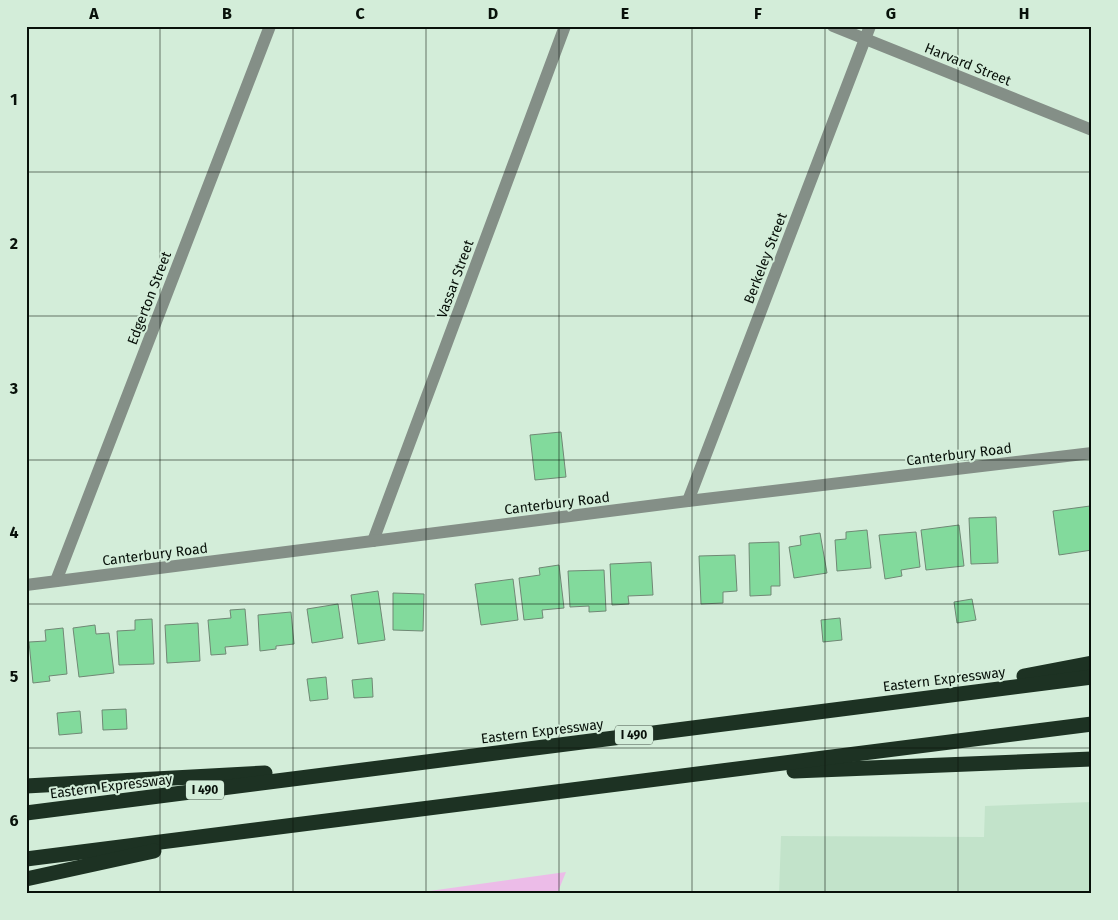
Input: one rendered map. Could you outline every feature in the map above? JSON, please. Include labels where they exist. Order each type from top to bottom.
[{"type":"highway","points":[[884,703],[1092,663]]},
{"type":"highway","name":"Eastern Expressway","points":[[26,813],[1092,677]]},
{"type":"highway","points":[[26,859],[1092,724]]},
{"type":"highway","points":[[695,774],[1092,759]]},
{"type":"highway","points":[[26,786],[384,767]]},
{"type":"highway","points":[[26,879],[268,827]]},
{"type":"street","name":"Edgerton Street","points":[[56,582],[270,26]]},
{"type":"street","name":"Vassar Street","points":[[374,541],[565,26]]},
{"type":"street","name":"Harvard Street","points":[[833,26],[1092,130]]},
{"type":"street","name":"Berkeley Street","points":[[688,501],[870,26]]},
{"type":"street","name":"Canterbury Road","points":[[26,585],[688,501],[1092,453]]},
{"type":"shaded area","points":[[1092,802],[1092,894],[779,894],[781,836],[984,837],[985,806]]},
{"type":"shaded area","points":[[566,872],[557,894],[408,894]]},
{"type":"building","points":[[561,432],[566,477],[535,480],[530,435]]},
{"type":"building","points":[[1090,506],[1092,550],[1059,555],[1053,511]]},
{"type":"building","points":[[996,517],[998,563],[971,564],[969,518]]},
{"type":"building","points":[[959,525],[964,566],[926,570],[921,530]]},
{"type":"building","points":[[867,530],[871,568],[837,571],[835,540],[846,539],[846,532]]},
{"type":"building","points":[[916,532],[920,567],[901,570],[902,576],[885,579],[879,535]]},
{"type":"building","points":[[820,533],[827,573],[794,578],[789,547],[801,545],[800,536]]},
{"type":"building","points":[[779,542],[780,586],[771,586],[771,595],[750,596],[749,543]]},
{"type":"building","points":[[735,555],[737,591],[723,592],[723,603],[701,604],[699,556]]},
{"type":"building","points":[[651,562],[653,595],[628,596],[629,604],[612,605],[610,564]]},
{"type":"building","points":[[559,565],[564,608],[542,610],[543,618],[524,620],[519,578],[540,575],[539,568]]},
{"type":"building","points":[[604,570],[606,611],[589,612],[589,606],[570,607],[568,571]]},
{"type":"building","points":[[513,579],[518,620],[481,625],[475,584]]},
{"type":"building","points":[[378,591],[385,640],[358,644],[351,595]]},
{"type":"building","points":[[393,593],[424,594],[423,631],[393,630]]},
{"type":"building","points":[[972,599],[976,620],[957,623],[954,602]]},
{"type":"building","points":[[338,604],[343,638],[312,643],[307,609]]},
{"type":"building","points":[[245,609],[248,645],[225,647],[226,654],[211,655],[208,620],[231,618],[230,610]]},
{"type":"building","points":[[291,612],[294,644],[276,646],[276,649],[260,651],[258,615]]},
{"type":"building","points":[[840,618],[842,640],[823,642],[821,620]]},
{"type":"building","points":[[152,619],[154,664],[119,665],[117,631],[135,630],[135,620]]},
{"type":"building","points":[[198,623],[200,661],[167,663],[165,625]]},
{"type":"building","points":[[95,625],[96,634],[109,633],[114,673],[79,677],[73,628]]},
{"type":"building","points":[[63,628],[67,674],[49,676],[50,681],[33,683],[29,642],[46,641],[45,630]]},
{"type":"building","points":[[326,677],[328,699],[310,701],[307,679]]},
{"type":"building","points":[[372,678],[373,697],[354,698],[352,680]]},
{"type":"building","points":[[126,709],[127,729],[103,730],[102,710]]},
{"type":"building","points":[[80,711],[82,733],[59,735],[57,713]]}]
